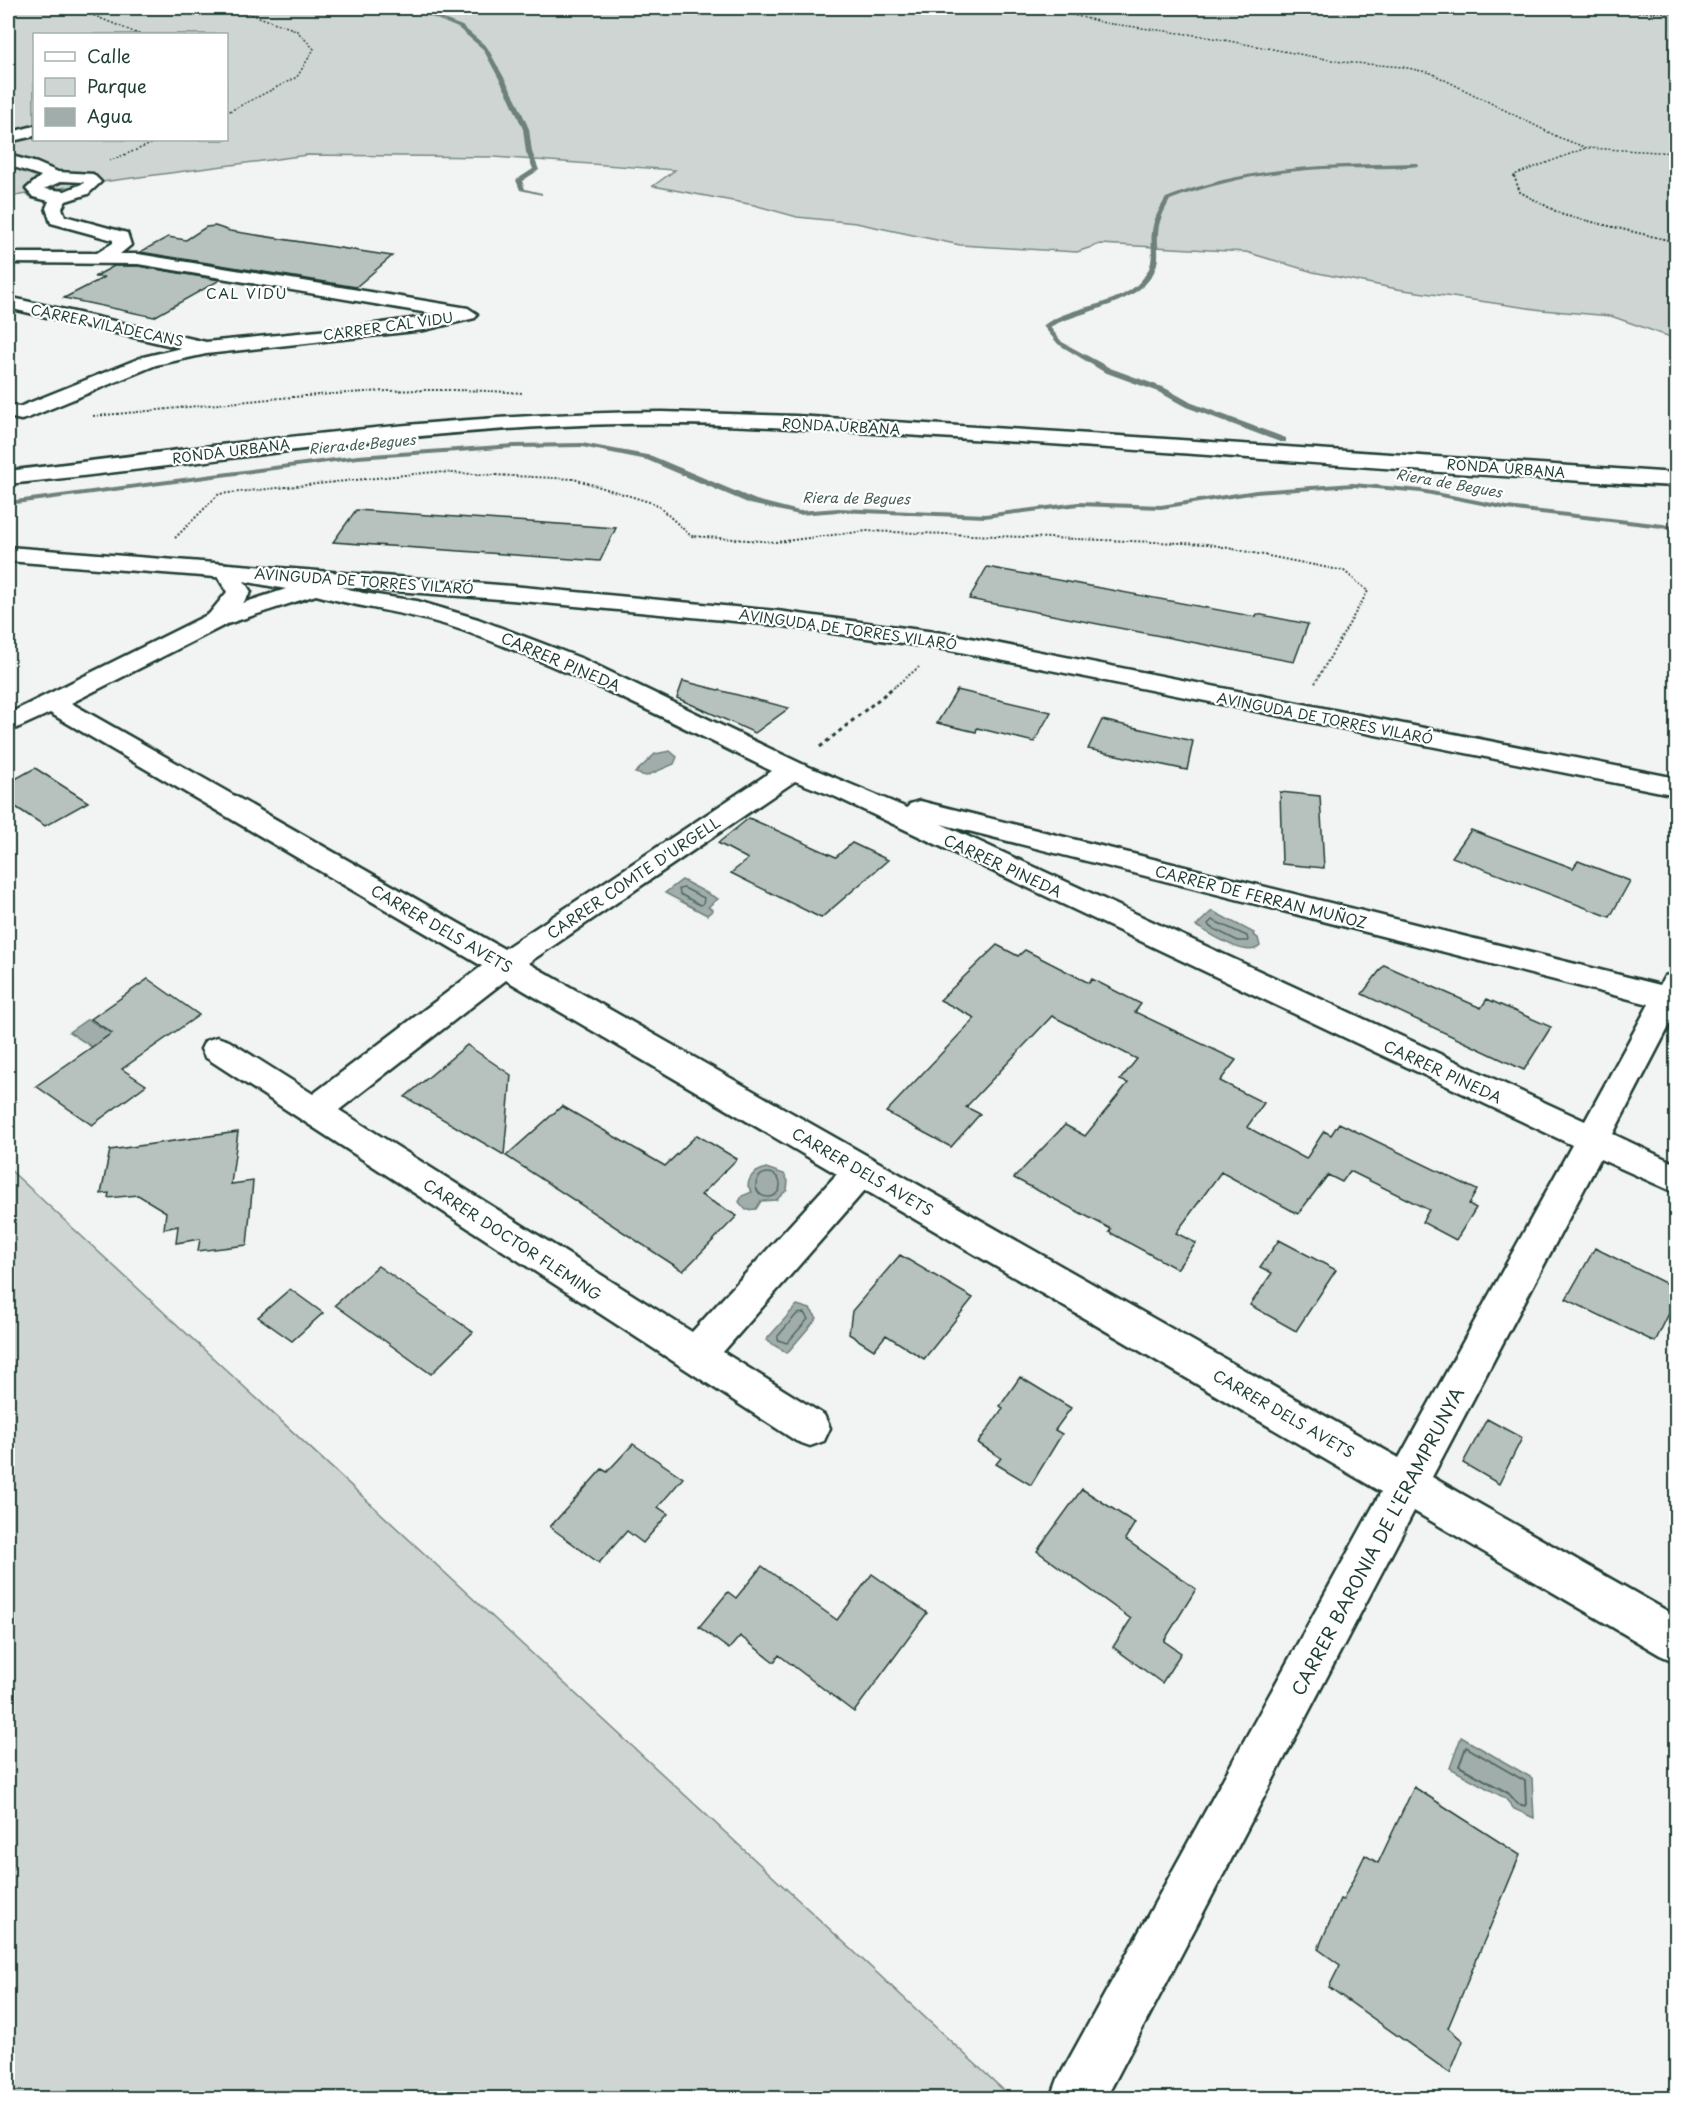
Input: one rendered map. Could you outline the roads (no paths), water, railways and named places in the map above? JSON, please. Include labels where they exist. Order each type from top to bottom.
[{"type":"street","points":[[9,138],[33,131]]},
{"type":"street","points":[[8,160],[31,166],[55,177]]},
{"type":"street","points":[[55,177],[87,177],[93,182],[92,186],[85,190],[60,196],[36,193],[34,189],[38,183],[55,177]]},
{"type":"street","points":[[16,189],[34,189]]},
{"type":"street","points":[[8,258],[102,257],[122,245],[121,237],[75,226],[57,219],[54,208],[60,196]]},
{"type":"street","name":"CARRER CAL VIDU","points":[[14,413],[150,361],[206,348],[360,332],[468,314],[138,259],[102,257]]},
{"type":"street","name":"CARRER VILADECANS","points":[[8,303],[188,342],[206,348]]},
{"type":"street","name":"RONDA URBANA","points":[[8,478],[370,434],[492,423],[640,418],[756,421],[1009,435],[1677,480]]},
{"type":"street","name":"AVINGUDA DE TORRES VILARÓ","points":[[8,554],[428,585],[777,618],[950,642],[1677,787]]},
{"type":"street","points":[[218,619],[239,592],[226,571]]},
{"type":"street","name":"CARRER PINEDA","points":[[226,571],[316,587],[360,600],[417,608],[469,624],[574,664],[792,770],[846,791],[1677,1179]]},
{"type":"street","points":[[8,724],[218,619],[316,587]]},
{"type":"street","name":"CARRER DELS AVETS","points":[[50,702],[1677,1640]]},
{"type":"street","name":"CARRER COMTE D'URGELL","points":[[314,1111],[505,964],[792,770]]},
{"type":"street","name":"CARRER DE FERRAN MUÑOZ","points":[[846,791],[1674,994]]},
{"type":"street","name":"CARRER BARONIA DE L'ERAMPRUNYA","points":[[1077,2098],[1592,1141],[1674,994]]},
{"type":"street","name":"CARRER DOCTOR FLEMING","points":[[217,1049],[810,1428]]},
{"type":"street","points":[[695,1356],[862,1170]]},
{"type":"water","points":[[670,751],[677,757],[674,764],[646,776],[635,773],[655,754]]},
{"type":"water","points":[[682,880],[718,899],[708,907],[713,910],[707,915],[665,893]]},
{"type":"water","points":[[1212,911],[1254,933],[1260,946],[1254,949],[1238,947],[1196,926]]},
{"type":"water","points":[[88,1019],[123,1041],[104,1055],[69,1032]]},
{"type":"water","points":[[766,1168],[784,1174],[788,1181],[787,1190],[776,1200],[761,1201],[756,1209],[746,1210],[739,1202],[742,1196],[752,1192],[748,1186],[752,1176]]},
{"type":"water","points":[[797,1305],[810,1309],[817,1318],[787,1353],[766,1340]]},
{"type":"water","points":[[1461,1737],[1532,1778],[1534,1818],[1514,1809],[1505,1798],[1450,1768]]},
{"type":"waterway","points":[[412,8],[460,27],[485,48],[513,99],[526,129],[529,152],[536,170],[519,180],[523,190],[540,194]]},
{"type":"waterway","points":[[1283,440],[1189,405],[1162,390],[1107,370],[1060,343],[1046,326],[1058,319],[1119,298],[1144,282],[1154,265],[1155,229],[1168,199],[1228,179],[1259,173],[1322,167],[1417,165]]},
{"type":"waterway","name":"Riera de Begues","points":[[8,503],[358,457],[514,446],[582,445],[649,458],[753,502],[799,513],[838,510],[985,516],[1078,504],[1161,507],[1256,492],[1353,485],[1421,491],[1507,508],[1663,526],[1676,530]]},
{"type":"district","name":"CAL VIDU","points":[[247,293]]}]
